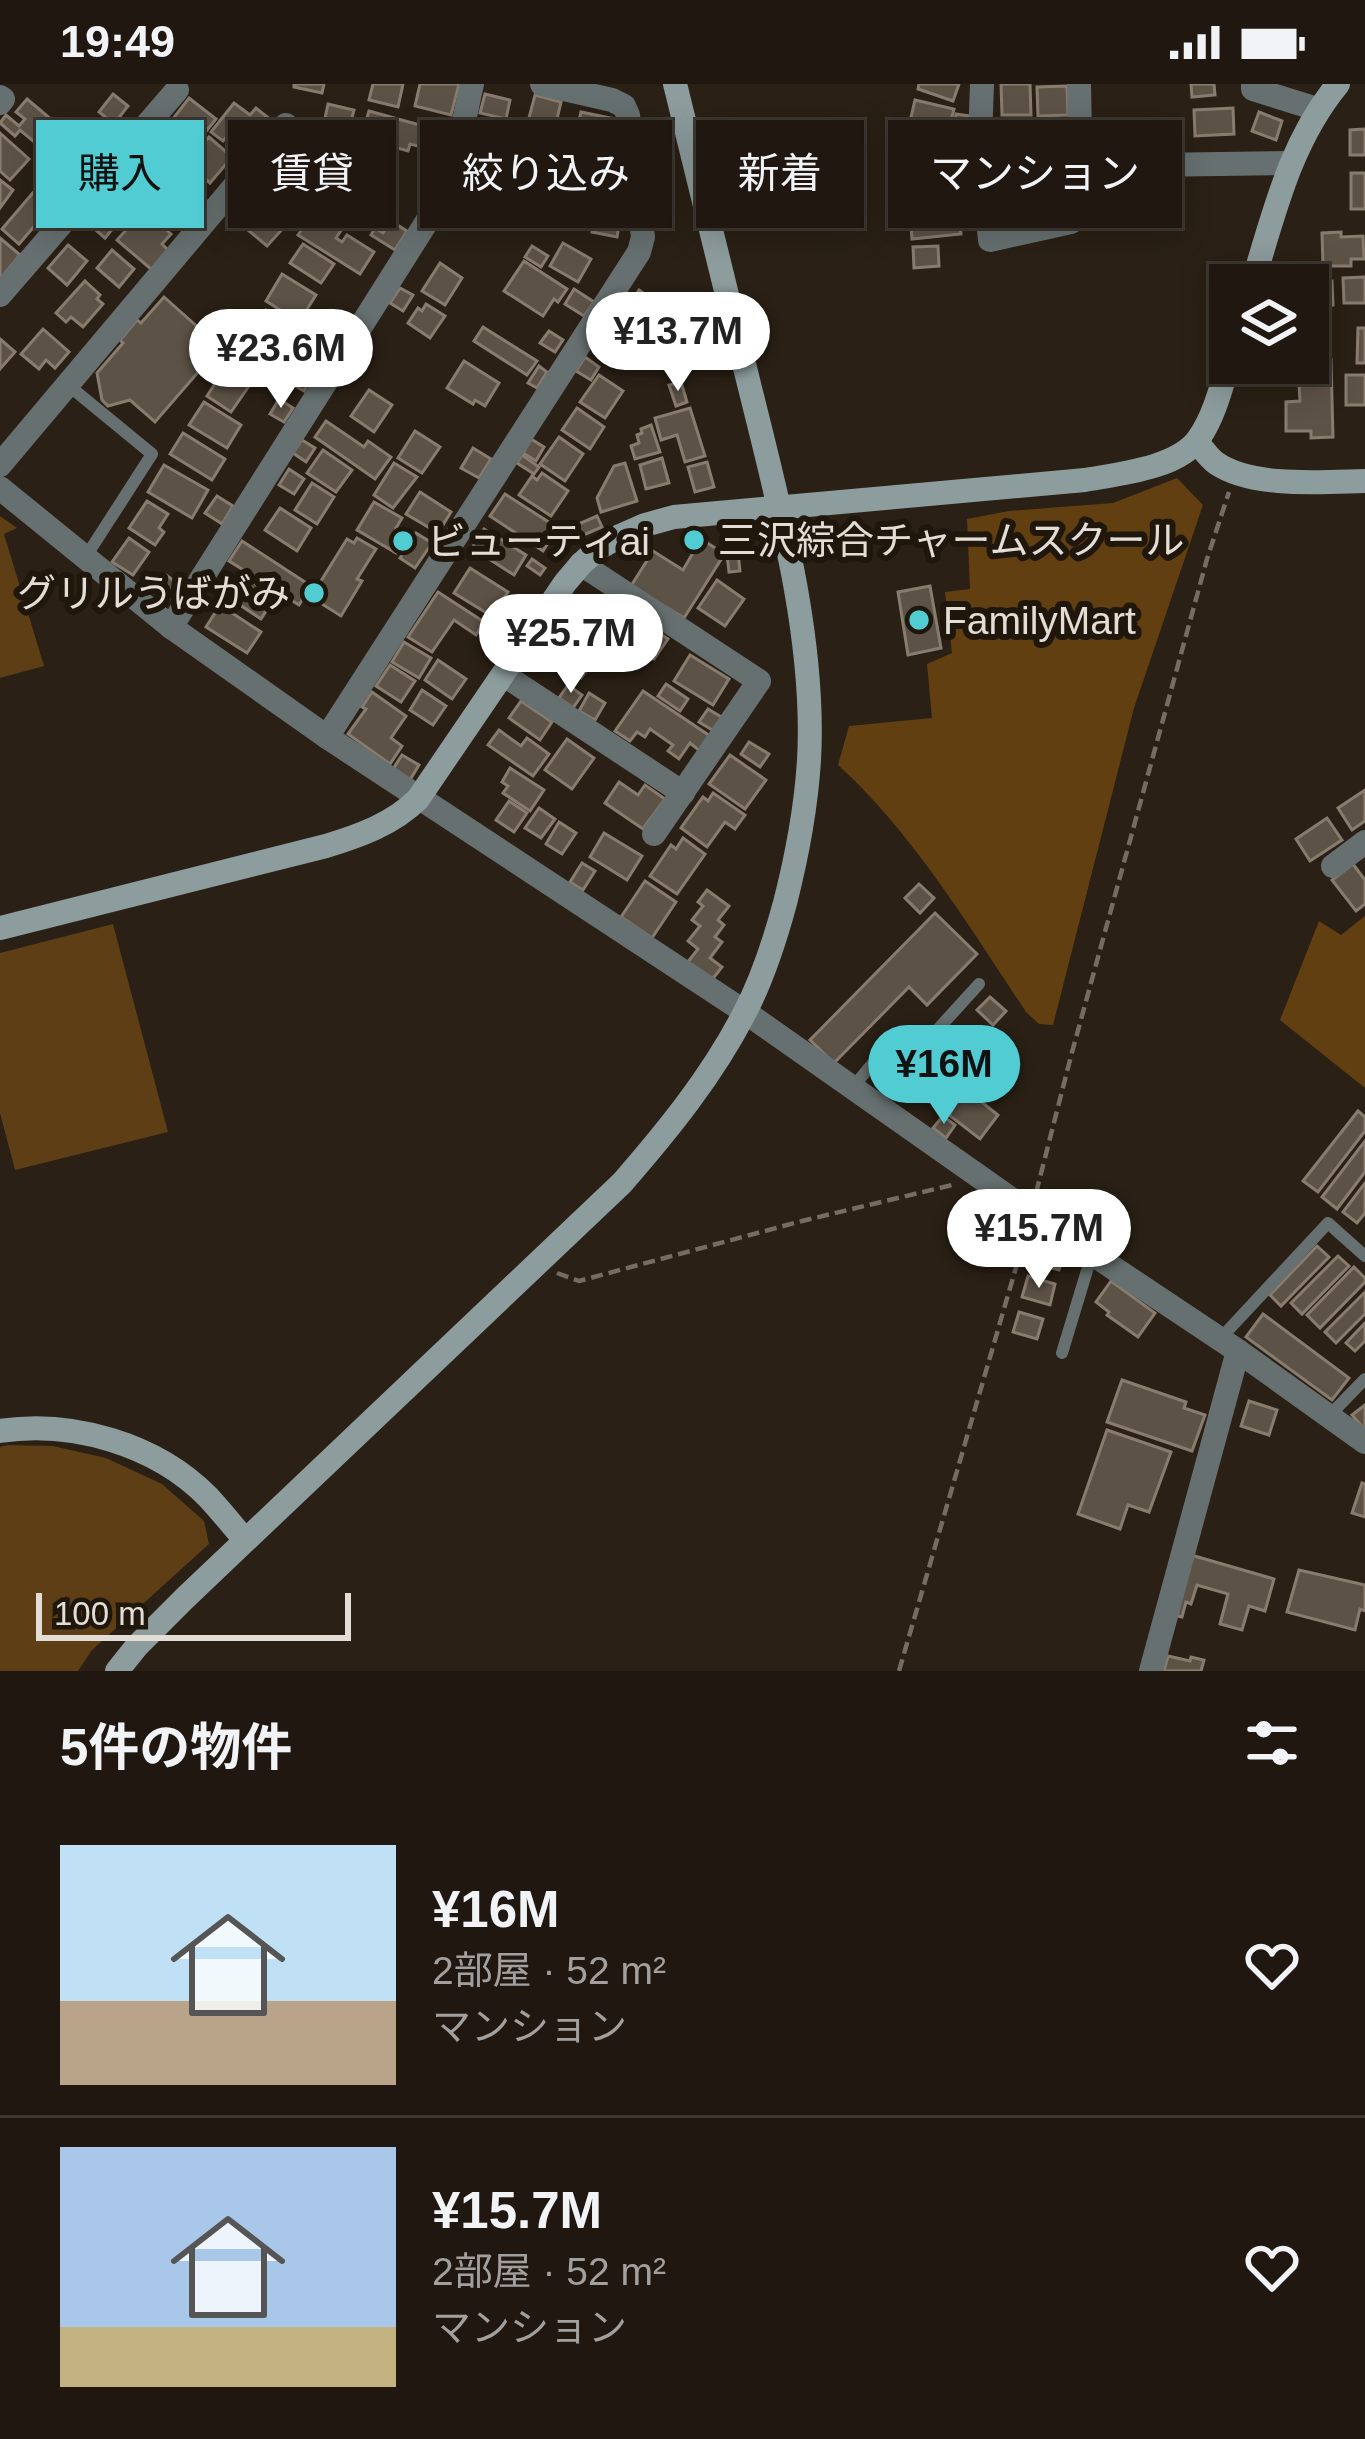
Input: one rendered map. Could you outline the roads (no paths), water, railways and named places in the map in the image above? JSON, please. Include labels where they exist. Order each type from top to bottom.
[{"type":"street","points":[[171,627],[450,185],[472,84]]},
{"type":"street","points":[[327,737],[639,252],[643,237],[623,106],[542,84]]},
{"type":"street","points":[[117,1671],[245,1540],[622,1183],[670,1128],[745,1012],[777,934],[805,808],[809,755],[804,644],[779,508],[675,84]]},
{"type":"street","points":[[981,120],[982,84]]},
{"type":"street","points":[[1078,84],[1079,120]]},
{"type":"street","points":[[1253,84],[1253,89],[1317,109]]},
{"type":"street","points":[[1258,264],[1289,164],[1317,109],[1338,84]]},
{"type":"street","points":[[0,295],[177,90]]},
{"type":"street","points":[[1182,165],[1289,164]]},
{"type":"street","points":[[0,465],[228,194]]},
{"type":"street","points":[[989,228],[990,240],[1044,228]]},
{"type":"street","points":[[0,928],[341,842],[404,812],[418,799],[565,583],[599,548],[645,525],[674,518],[1085,480],[1142,470],[1198,442],[1222,384]]},
{"type":"street","points":[[1198,442],[1212,461],[1235,474],[1365,481]]},
{"type":"street","points":[[0,488],[171,627],[327,737],[745,1012],[1365,1442]]},
{"type":"street","points":[[581,564],[759,681],[655,834]]},
{"type":"street","points":[[504,674],[683,793]]},
{"type":"street","points":[[1333,866],[1365,842]]},
{"type":"street","points":[[1150,1671],[1229,1345]]},
{"type":"street","points":[[0,1431],[67,1429],[139,1451],[206,1495],[245,1540]]},
{"type":"lane","points":[[68,385],[152,454],[85,557]]},
{"type":"lane","points":[[852,1088],[878,1057],[899,1072],[979,984]]},
{"type":"lane","points":[[1229,1345],[1328,1223],[1365,1256]]},
{"type":"lane","points":[[1062,1353],[1092,1254]]},
{"type":"lane","points":[[1329,1416],[1365,1378]]},
{"type":"place","name":"三沢綜合チャームスクール","points":[[694,540]]},
{"type":"place","name":"ビューティai","points":[[403,541]]},
{"type":"place","name":"グリルうばがみ","points":[[314,593]]},
{"type":"place","name":"FamilyMart","points":[[919,620]]}]
